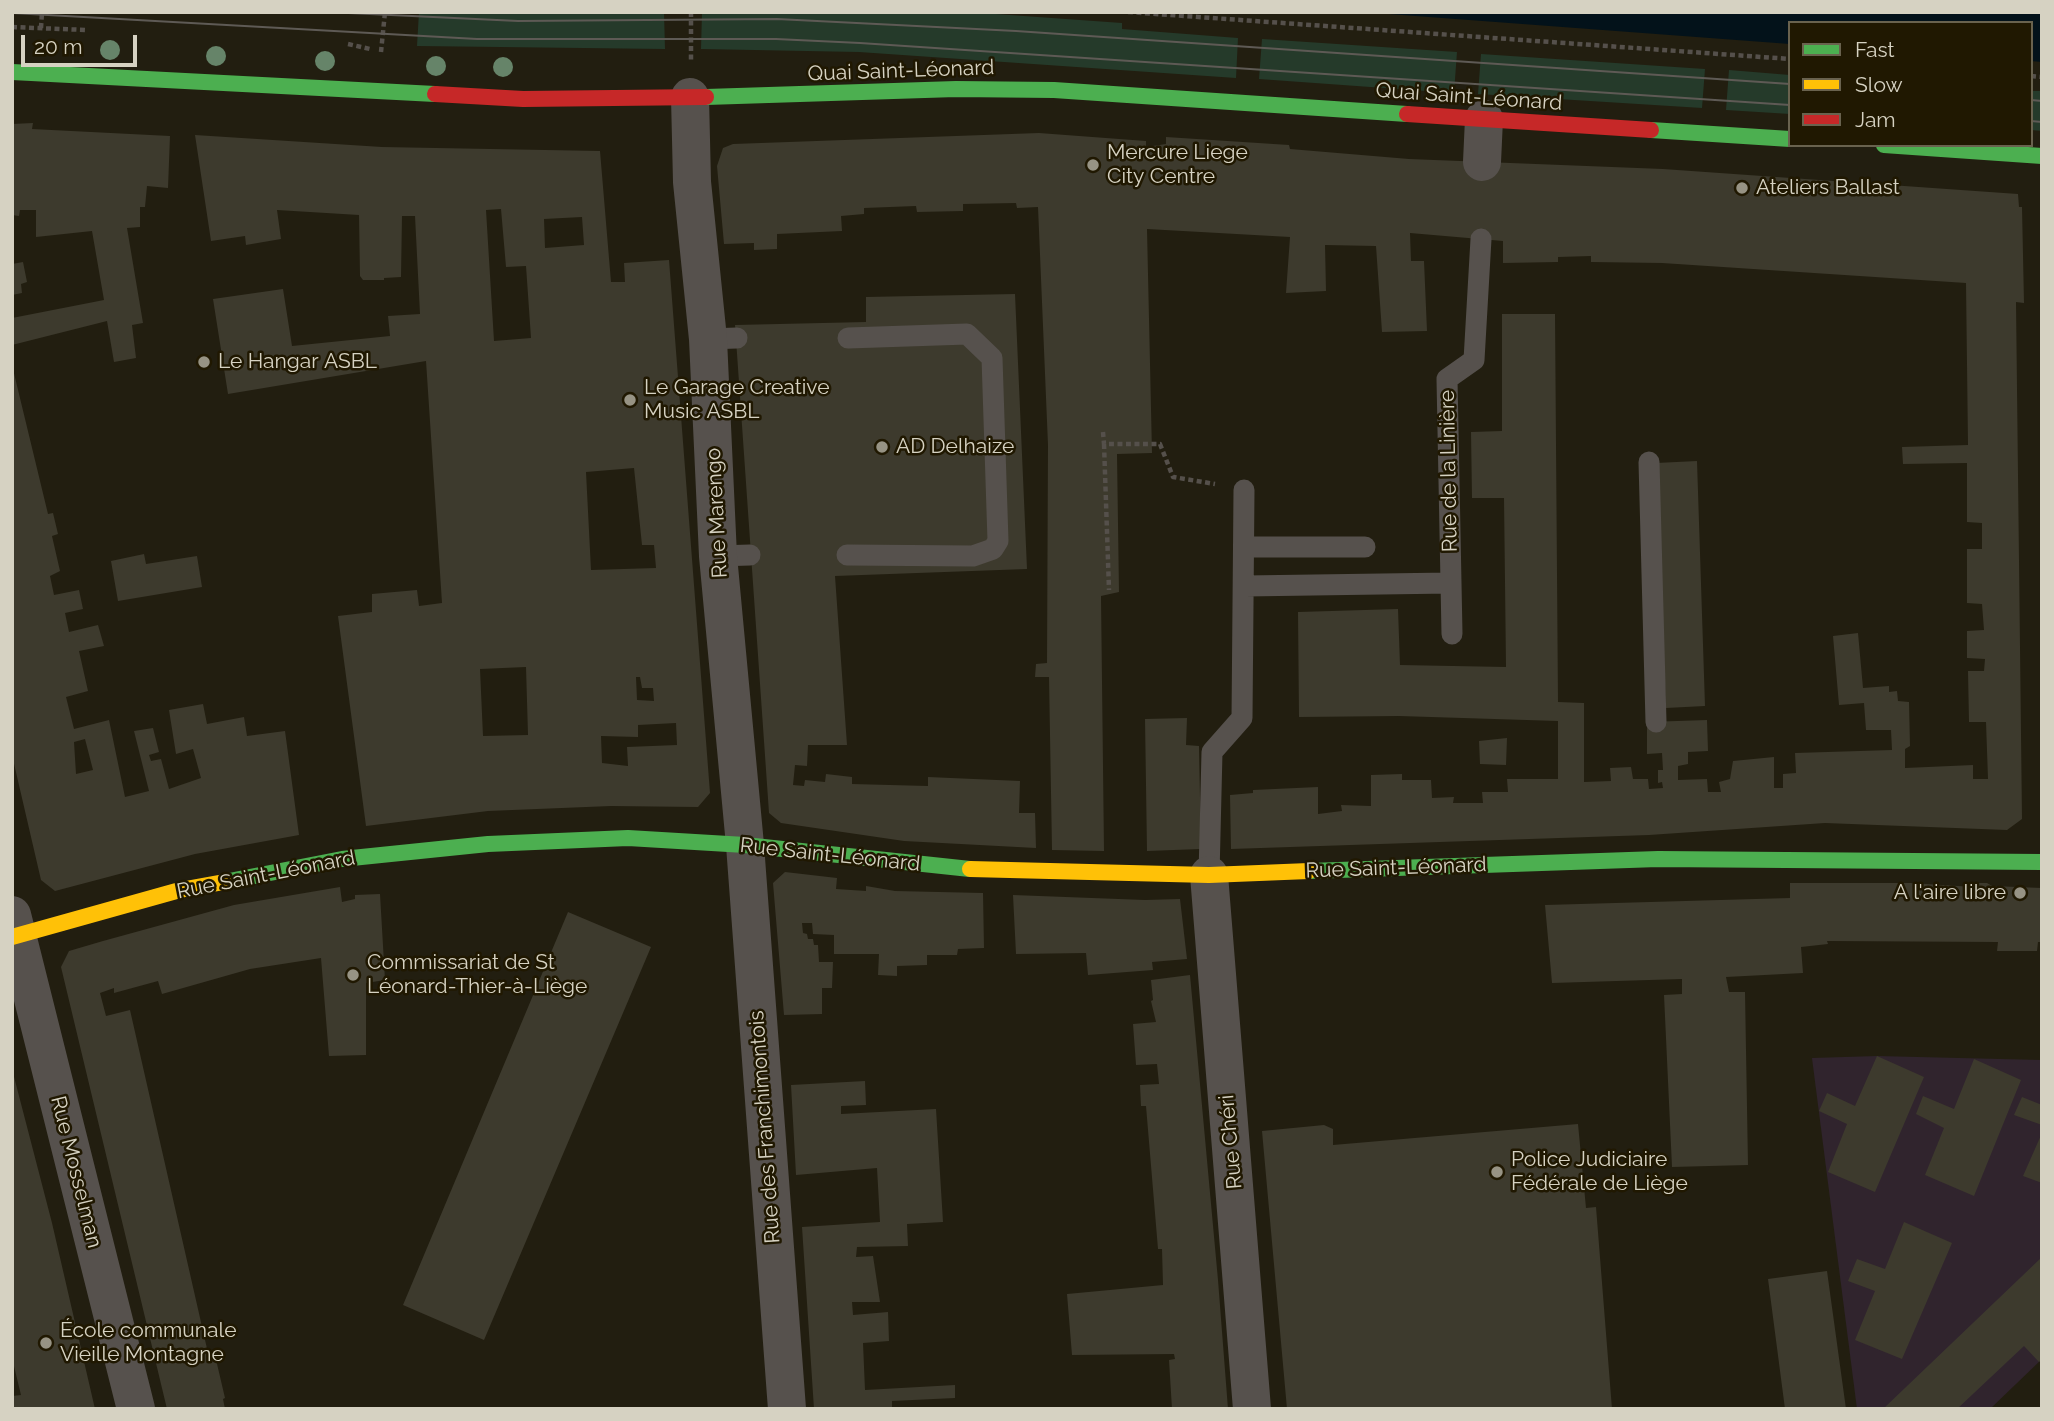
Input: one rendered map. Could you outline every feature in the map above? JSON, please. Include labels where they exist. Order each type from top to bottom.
[{"type":"street","name":"Quai Saint-Léonard","points":[[12,72],[417,96],[690,97],[956,89],[1054,90],[1788,139]]},
{"type":"street","name":"Rue Marengo","points":[[690,97],[692,182],[722,339],[734,556],[745,845]]},
{"type":"street","points":[[1482,162],[1484,119]]},
{"type":"street","points":[[1913,147],[2042,156]]},
{"type":"street","name":"Rue Saint-Léonard","points":[[14,929],[180,890],[342,859],[488,844],[628,838],[745,845],[951,869],[1209,875],[1658,859],[2042,862]]},
{"type":"street","name":"Rue des Franchimontois","points":[[745,845],[787,1409]]},
{"type":"street","name":"Rue Chéri","points":[[1209,875],[1252,1409]]},
{"type":"street","name":"Rue Mosselman","points":[[14,929],[136,1409]]},
{"type":"lane","name":"Rue de la Linière","points":[[1452,634],[1447,379],[1474,360],[1481,239]]},
{"type":"lane","points":[[847,555],[973,556],[993,549],[998,541],[992,358],[967,334],[848,338]]},
{"type":"lane","points":[[1649,462],[1656,722]]},
{"type":"lane","points":[[1209,875],[1212,752],[1242,718],[1244,489]]},
{"type":"lane","points":[[1244,547],[1364,547]]},
{"type":"lane","points":[[1245,586],[1450,583]]},
{"type":"lane","points":[[1656,835],[1658,859]]},
{"type":"path","points":[[41,28],[42,12]]},
{"type":"path","points":[[381,52],[385,12]]},
{"type":"path","points":[[691,12],[691,57]]},
{"type":"path","points":[[1128,12],[1788,59]]},
{"type":"path","points":[[12,27],[86,30]]},
{"type":"path","points":[[1103,432],[1109,590]]},
{"type":"path","points":[[1104,444],[1160,444],[1172,477],[1244,489]]},
{"type":"shaded area","points":[[1362,12],[2042,12],[2042,62],[2033,61],[2033,21],[1788,21],[1788,44]]},
{"type":"shaded area","points":[[1877,1056],[2042,1060],[2042,1359],[1990,1409],[1857,1409],[1812,1058]]},
{"type":"green space","points":[[419,12],[664,12],[665,49],[417,46]]},
{"type":"green space","points":[[702,12],[968,12],[1122,23],[1122,29],[1238,38],[1236,78],[859,52],[701,49]]},
{"type":"green space","points":[[1262,39],[1457,52],[1454,93],[1259,79]]},
{"type":"green space","points":[[1481,54],[1705,69],[1702,108],[1478,94]]},
{"type":"green space","points":[[1729,70],[1788,75],[1788,114],[1726,110]]},
{"type":"green space","points":[[2033,91],[2042,91],[2042,131],[2033,130]]},
{"type":"building","points":[[33,123],[32,129],[170,136],[168,188],[147,186],[145,207],[140,207],[140,227],[127,228],[143,323],[132,325],[136,358],[114,362],[107,321],[12,345],[12,318],[104,300],[92,231],[36,237],[36,210],[20,210],[19,216],[12,215],[12,124]]},
{"type":"building","points":[[1039,133],[1146,141],[1146,147],[1166,144],[1166,137],[1289,145],[1290,149],[1409,159],[1663,169],[2018,194],[2019,207],[2022,207],[2024,303],[2016,302],[2022,819],[2007,830],[1825,823],[1649,835],[1231,849],[1230,795],[1253,793],[1253,790],[1318,787],[1318,814],[1342,811],[1341,805],[1371,806],[1371,775],[1402,774],[1402,780],[1431,780],[1432,798],[1454,797],[1453,803],[1483,803],[1482,792],[1508,792],[1507,779],[1558,779],[1558,721],[1399,716],[1299,717],[1298,612],[1398,609],[1400,665],[1506,667],[1504,498],[1472,498],[1471,432],[1502,431],[1502,314],[1555,314],[1558,702],[1584,703],[1584,782],[1611,781],[1610,768],[1631,767],[1633,779],[1648,779],[1649,789],[1663,788],[1662,782],[1658,783],[1658,770],[1663,770],[1662,753],[1647,754],[1647,722],[1707,720],[1708,751],[1688,752],[1688,764],[1678,766],[1678,780],[1707,779],[1708,792],[1721,792],[1719,782],[1730,779],[1733,761],[1774,757],[1774,788],[1783,788],[1783,774],[1796,773],[1795,753],[1892,750],[1891,730],[1866,730],[1864,703],[1839,705],[1833,636],[1858,633],[1863,688],[1889,686],[1889,692],[1897,691],[1898,701],[1909,702],[1910,746],[1905,749],[1905,768],[1973,765],[1973,779],[1988,779],[1986,722],[1969,722],[1968,671],[1984,671],[1985,659],[1967,658],[1967,631],[1984,630],[1982,604],[1967,603],[1967,549],[1982,549],[1982,523],[1967,522],[1967,463],[1903,464],[1902,447],[1968,445],[1966,283],[1662,263],[1591,262],[1591,256],[1558,257],[1558,262],[1503,263],[1503,241],[1410,233],[1411,261],[1424,261],[1427,331],[1382,332],[1376,246],[1325,245],[1326,291],[1286,293],[1290,237],[1147,229],[1152,453],[1117,454],[1119,592],[1101,596],[1104,851],[1052,850],[1049,677],[1035,677],[1036,664],[1047,663],[1048,445],[1038,207],[1017,208],[1016,203],[963,204],[963,211],[917,212],[916,206],[864,208],[864,214],[841,216],[842,231],[777,234],[777,249],[754,250],[754,243],[724,244],[717,166],[723,148],[733,144]]},
{"type":"building","points":[[195,135],[382,147],[600,151],[611,282],[625,282],[624,263],[669,260],[710,793],[698,807],[611,806],[488,811],[366,826],[338,616],[372,612],[372,594],[417,590],[419,606],[442,603],[426,361],[228,394],[213,299],[283,289],[292,346],[390,336],[388,316],[420,314],[415,216],[402,216],[401,277],[384,280],[363,280],[360,276],[359,215],[277,210],[281,239],[246,245],[245,236],[211,241]],"holes":[[[501,209],[506,267],[526,266],[531,338],[494,341],[486,210]],[[582,217],[584,245],[545,248],[544,219]],[[634,468],[642,545],[654,545],[656,568],[591,570],[586,472]],[[526,667],[528,735],[483,736],[480,669]],[[636,677],[640,677],[642,688],[653,688],[654,701],[637,700]],[[676,723],[677,745],[627,747],[628,766],[602,763],[601,736],[638,737],[638,725]]]},
{"type":"building","points":[[23,262],[27,282],[21,284],[22,293],[12,295],[12,264]]},
{"type":"building","name":"AD Delhaize","points":[[1015,294],[1027,569],[835,576],[847,745],[808,745],[807,766],[795,765],[793,785],[804,786],[805,780],[825,782],[826,774],[852,777],[852,784],[928,786],[928,777],[1020,781],[1019,813],[1035,813],[1036,848],[904,841],[781,823],[769,813],[735,325],[866,322],[866,297]]},
{"type":"building","points":[[12,365],[48,514],[53,513],[58,534],[52,536],[60,571],[50,576],[54,595],[79,590],[83,609],[65,613],[69,632],[98,625],[104,646],[79,651],[88,691],[66,697],[74,729],[109,720],[125,797],[149,791],[134,731],[153,728],[159,752],[149,755],[151,761],[161,759],[169,789],[201,778],[193,749],[176,754],[169,710],[203,704],[207,724],[244,717],[247,736],[285,731],[299,835],[195,854],[55,891],[41,880],[12,755]],"holes":[[[85,739],[93,770],[76,774],[74,742]]]},
{"type":"building","points":[[1697,461],[1705,706],[1666,708],[1656,463]]},
{"type":"building","points":[[144,554],[146,564],[197,556],[202,587],[118,601],[111,561]]},
{"type":"building","points":[[1187,718],[1186,745],[1199,746],[1201,849],[1147,851],[1145,719]]},
{"type":"building","points":[[1507,738],[1506,765],[1480,764],[1479,741]]},
{"type":"building","points":[[785,872],[837,878],[836,889],[866,891],[866,886],[895,891],[983,893],[984,948],[958,949],[957,955],[927,955],[927,965],[897,966],[897,976],[878,975],[879,954],[834,954],[834,935],[813,934],[812,923],[802,923],[803,933],[807,934],[808,939],[813,939],[814,945],[818,945],[819,962],[833,962],[832,988],[822,988],[822,1014],[784,1015],[773,883]]},
{"type":"building","points":[[1790,883],[1910,883],[1974,887],[1976,883],[1987,883],[1992,886],[2042,888],[2042,942],[2038,942],[2037,951],[1997,951],[1998,942],[1827,941],[1828,944],[1801,947],[1803,973],[1726,977],[1729,992],[1745,992],[1748,1165],[1672,1167],[1664,995],[1682,994],[1682,979],[1552,983],[1545,905],[1790,898]]},
{"type":"building","points":[[340,887],[342,902],[355,899],[355,895],[380,894],[385,980],[366,983],[366,1055],[329,1056],[321,958],[250,969],[162,994],[158,981],[114,993],[114,988],[100,993],[106,1016],[130,1010],[208,1353],[214,1351],[225,1398],[225,1409],[167,1409],[61,967],[69,951],[103,941],[234,905]]},
{"type":"building","points":[[1013,895],[1180,899],[1187,959],[1152,962],[1153,970],[1088,975],[1086,953],[1016,954]]},
{"type":"building","points":[[568,912],[651,947],[484,1340],[403,1305]]},
{"type":"building","points":[[1190,975],[1228,1409],[1172,1409],[1169,1360],[1175,1359],[1174,1354],[1072,1355],[1067,1294],[1163,1285],[1162,1249],[1158,1249],[1146,1106],[1141,1106],[1140,1085],[1159,1084],[1157,1064],[1136,1065],[1133,1024],[1156,1022],[1151,1001],[1151,980]]},
{"type":"building","points":[[1877,1056],[1924,1077],[1875,1192],[1828,1172],[1847,1124],[1819,1111],[1827,1093],[1855,1106]]},
{"type":"building","points":[[1974,1059],[2021,1080],[1974,1196],[1925,1175],[1944,1128],[1916,1114],[1923,1096],[1954,1109]]},
{"type":"building","name":"École communale Vieille Montagne","points":[[12,1069],[52,1223],[95,1409],[12,1409],[12,1396],[21,1395],[12,1358]]},
{"type":"building","points":[[865,1081],[866,1105],[841,1106],[841,1114],[936,1109],[943,1222],[907,1224],[908,1246],[857,1247],[856,1257],[873,1256],[880,1302],[852,1302],[853,1315],[888,1312],[889,1341],[863,1343],[865,1390],[955,1385],[955,1398],[892,1401],[892,1409],[814,1409],[802,1227],[880,1222],[877,1168],[796,1175],[791,1085]]},
{"type":"building","points":[[2022,1097],[2042,1105],[2042,1125],[2014,1115]]},
{"type":"building","points":[[1578,1124],[1586,1208],[1596,1207],[1612,1409],[1287,1409],[1262,1131],[1324,1125],[1333,1129],[1333,1145]]},
{"type":"building","points":[[2042,1133],[2042,1183],[2023,1176]]},
{"type":"building","points":[[1904,1222],[1952,1243],[1902,1359],[1855,1340],[1875,1291],[1848,1281],[1857,1259],[1885,1269]]},
{"type":"building","points":[[2042,1257],[2042,1359],[2039,1362],[2024,1346],[1957,1409],[1883,1409]]},
{"type":"building","points":[[1827,1271],[1846,1409],[1785,1409],[1768,1279]]},
{"type":"tram line","points":[[327,12],[518,21],[777,19],[1016,31],[1788,84]]},
{"type":"tram line","points":[[12,13],[477,39],[776,39],[860,43],[1788,105]]},
{"type":"tram line","points":[[2033,100],[2042,101]]},
{"type":"tram line","points":[[2033,121],[2042,122]]},
{"type":"traffic: fast","points":[[12,72],[435,94]]},
{"type":"traffic: fast","points":[[706,97],[956,89],[1054,90],[1407,114]]},
{"type":"traffic: fast","points":[[1651,130],[1788,139]]},
{"type":"traffic: fast","points":[[1913,147],[2042,156]]},
{"type":"traffic: fast","points":[[224,882],[342,859],[488,844],[628,838],[745,845],[970,869]]},
{"type":"traffic: fast","points":[[1309,871],[1658,859],[2042,862]]},
{"type":"traffic: slow","points":[[970,869],[1209,875],[1309,871]]},
{"type":"traffic: slow","points":[[12,937],[180,890],[224,882]]},
{"type":"traffic: jam","points":[[435,94],[523,99],[706,97]]},
{"type":"traffic: jam","points":[[1407,114],[1651,130]]},
{"type":"place","name":"Mercure Liege City Centre","points":[[1093,165]]},
{"type":"place","name":"Ateliers Ballast","points":[[1742,188]]},
{"type":"place","name":"Le Hangar ASBL","points":[[204,362]]},
{"type":"place","name":"Le Garage Creative Music ASBL","points":[[630,400]]},
{"type":"place","name":"AD Delhaize","points":[[882,447]]},
{"type":"place","name":"A l'aire libre","points":[[2020,893]]},
{"type":"place","name":"Commissariat de St Léonard-Thier-à-Liège","points":[[353,975]]},
{"type":"place","name":"Police Judiciaire Fédérale de Liège","points":[[1497,1172]]},
{"type":"place","name":"École communale Vieille Montagne","points":[[46,1343]]}]
